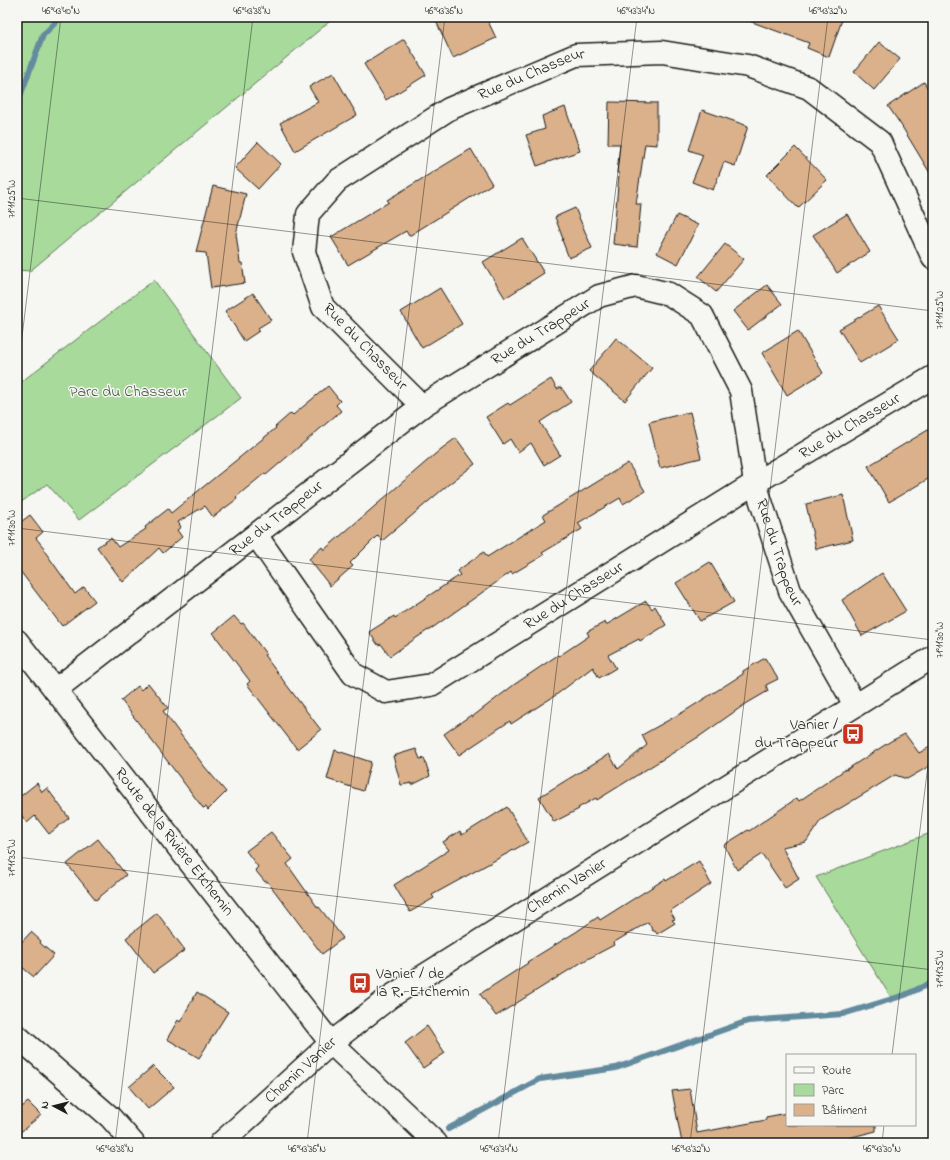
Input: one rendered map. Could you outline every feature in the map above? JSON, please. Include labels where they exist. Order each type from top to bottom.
[{"type":"street","name":"Rue du Chasseur","points":[[422,406],[323,307],[304,252],[308,214],[337,181],[449,109],[576,55],[662,52],[748,66],[809,88],[880,142],[933,258]]},
{"type":"street","name":"Rue du Trappeur","points":[[55,690],[422,406],[599,296],[636,286],[670,294],[702,315],[741,391],[755,483],[790,591],[856,705]]},
{"type":"street","name":"Rue du Chasseur","points":[[256,535],[353,674],[386,692],[431,685],[755,483],[933,377]]},
{"type":"street","name":"Route de la Rivière Etchemin","points":[[17,641],[331,1043],[436,1143]]},
{"type":"street","name":"Chemin Vanier","points":[[220,1143],[331,1043],[390,998],[933,657]]},
{"type":"street","points":[[17,1036],[110,1117],[133,1143]]},
{"type":"green space","points":[[17,17],[335,17],[30,271],[17,270]]},
{"type":"green space","name":"Parc du Chasseur","points":[[154,280],[241,398],[79,520],[47,484],[17,505],[17,385]]},
{"type":"green space","points":[[933,832],[933,982],[892,999],[816,877]]},
{"type":"building","points":[[444,17],[486,17],[496,38],[453,58],[436,21]]},
{"type":"building","points":[[744,17],[843,17],[829,57],[807,48],[809,43],[744,19]]},
{"type":"building","points":[[404,39],[426,75],[386,100],[364,64]]},
{"type":"building","points":[[879,42],[900,59],[874,90],[854,72]]},
{"type":"building","points":[[333,73],[357,115],[295,151],[280,123],[318,102],[309,87]]},
{"type":"building","points":[[924,82],[933,97],[933,178],[888,106]]},
{"type":"building","points":[[609,102],[657,103],[657,145],[645,144],[636,204],[641,204],[637,247],[613,244],[620,144],[608,144]]},
{"type":"building","points":[[565,107],[580,151],[537,166],[526,135],[545,129],[542,116]]},
{"type":"building","points":[[702,110],[748,126],[735,166],[724,162],[713,190],[692,182],[703,155],[689,150]]},
{"type":"building","points":[[258,142],[281,164],[258,189],[235,168]]},
{"type":"building","points":[[795,147],[827,180],[798,208],[767,175]]},
{"type":"building","points":[[471,149],[492,184],[409,236],[406,231],[348,265],[331,237],[389,202],[387,200]]},
{"type":"building","points":[[213,186],[246,194],[236,234],[240,263],[242,263],[245,283],[211,288],[206,253],[196,252]]},
{"type":"building","points":[[575,208],[592,248],[569,258],[555,217]]},
{"type":"building","points":[[847,214],[870,252],[837,273],[813,235]]},
{"type":"building","points":[[677,215],[698,225],[678,264],[657,253]]},
{"type":"building","points":[[522,238],[544,273],[505,298],[483,262]]},
{"type":"building","points":[[725,244],[744,259],[716,292],[698,277]]},
{"type":"building","points":[[767,285],[782,304],[748,330],[733,311]]},
{"type":"building","points":[[440,288],[462,324],[422,348],[401,312]]},
{"type":"building","points":[[253,293],[271,320],[258,328],[259,331],[244,341],[225,311]]},
{"type":"building","points":[[878,306],[899,339],[860,363],[839,329]]},
{"type":"building","points":[[798,331],[823,373],[787,395],[762,353]]},
{"type":"building","points":[[616,338],[652,368],[625,401],[589,371]]},
{"type":"building","points":[[551,379],[557,389],[561,387],[571,402],[540,422],[560,455],[544,465],[531,443],[518,452],[510,439],[503,444],[486,417],[508,403],[510,405]]},
{"type":"building","points":[[328,386],[340,401],[336,405],[341,411],[266,475],[265,473],[236,497],[237,499],[213,517],[205,506],[178,522],[181,527],[177,530],[182,537],[163,553],[159,548],[123,582],[97,547],[111,538],[118,547],[146,529],[145,527],[168,509],[171,513],[276,428],[275,427],[291,413],[293,415]]},
{"type":"building","points":[[690,412],[701,458],[660,468],[649,422]]},
{"type":"building","points":[[933,427],[933,476],[889,502],[868,466]]},
{"type":"building","points":[[456,438],[475,464],[382,541],[378,535],[350,563],[353,566],[330,586],[309,559],[322,547],[324,550],[441,449]]},
{"type":"building","points":[[628,463],[645,491],[623,504],[620,498],[578,523],[582,529],[542,553],[544,555],[512,574],[511,572],[390,656],[381,644],[378,645],[369,632],[394,616],[395,618],[460,575],[457,571],[484,552],[487,557],[546,520],[543,515]]},
{"type":"building","points":[[843,495],[853,540],[816,549],[806,504]]},
{"type":"building","points":[[30,515],[43,532],[36,538],[75,594],[84,587],[95,601],[62,626],[17,567],[17,525]]},
{"type":"building","points":[[710,562],[734,602],[700,621],[676,583]]},
{"type":"building","points":[[882,573],[906,611],[862,636],[842,600]]},
{"type":"building","points":[[646,601],[652,609],[655,606],[666,625],[640,641],[639,639],[608,655],[616,668],[599,678],[593,667],[556,695],[511,724],[510,721],[459,755],[444,734],[471,715],[472,717],[515,684],[589,636],[587,632],[605,622],[606,625]]},
{"type":"building","points":[[234,616],[241,624],[243,623],[266,654],[264,655],[321,730],[297,749],[247,684],[250,681],[213,633]]},
{"type":"building","points":[[765,658],[778,679],[766,685],[768,691],[744,705],[700,736],[597,800],[596,798],[554,822],[539,797],[609,754],[618,769],[647,745],[642,735],[685,711],[743,674],[743,671]]},
{"type":"building","points":[[148,683],[168,708],[163,711],[204,766],[226,792],[208,810],[206,807],[203,808],[121,700],[138,686],[141,690]]},
{"type":"building","points":[[905,734],[919,753],[933,745],[933,764],[907,779],[895,775],[821,820],[806,842],[782,847],[799,879],[785,888],[762,854],[737,870],[724,845],[748,830],[749,831],[797,798],[799,801],[846,769]]},
{"type":"building","points":[[416,749],[420,759],[424,758],[430,776],[412,785],[412,783],[401,785],[393,756]]},
{"type":"building","points":[[335,750],[371,762],[363,791],[327,779]]},
{"type":"building","points":[[37,783],[42,792],[47,788],[69,818],[49,834],[35,816],[27,823],[17,809],[17,799]]},
{"type":"building","points":[[507,807],[528,842],[432,895],[434,898],[410,912],[394,885],[449,850],[443,842],[460,831],[462,835]]},
{"type":"building","points":[[271,832],[293,859],[287,864],[318,908],[319,907],[343,938],[322,954],[267,881],[265,882],[255,870],[258,867],[246,851]]},
{"type":"building","points":[[98,839],[126,875],[96,900],[67,864]]},
{"type":"building","points":[[699,861],[711,884],[670,911],[675,919],[672,920],[675,923],[657,934],[653,931],[648,922],[613,943],[614,945],[582,962],[496,1016],[480,994],[598,917],[600,920],[665,879],[666,881]]},
{"type":"building","points":[[157,913],[185,950],[153,973],[126,938]]},
{"type":"building","points":[[31,932],[41,941],[40,943],[54,955],[34,977],[17,963],[17,947]]},
{"type":"building","points":[[197,992],[228,1012],[199,1058],[167,1039],[178,1020],[180,1022]]},
{"type":"building","points":[[427,1026],[445,1053],[423,1068],[405,1043]]},
{"type":"building","points":[[153,1066],[174,1087],[148,1109],[129,1087]]},
{"type":"building","points":[[690,1089],[697,1133],[766,1120],[766,1117],[786,1113],[786,1126],[876,1126],[876,1131],[828,1143],[682,1143],[672,1091]]},
{"type":"building","points":[[28,1102],[41,1115],[17,1135],[17,1111]]},
{"type":"waterway","points":[[17,101],[43,35],[61,17]]},
{"type":"waterway","points":[[448,1129],[540,1079],[616,1068],[748,1021],[843,1014],[905,995],[933,982]]},
{"type":"place","name":"Vanier / du Trappeur","points":[[853,734]]},
{"type":"place","name":"Vanier / de la R.-Etchemin","points":[[360,983]]}]
